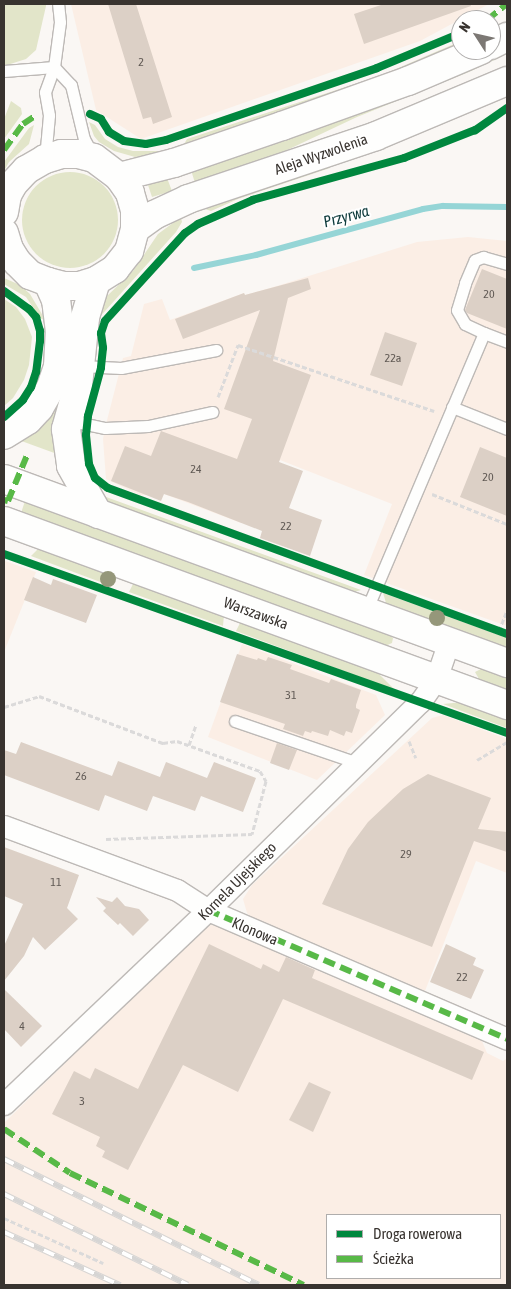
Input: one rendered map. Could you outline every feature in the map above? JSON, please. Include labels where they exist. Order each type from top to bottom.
[{"type":"main road","points":[[119,177],[174,163],[282,126],[408,81],[457,60]]},
{"type":"main road","name":"Aleja Wyzwolenia","points":[[135,229],[154,216],[188,199],[376,136],[507,81]]},
{"type":"main road","points":[[4,233],[9,249],[10,261],[30,275],[64,286],[80,286],[96,281],[116,269],[129,251],[135,229],[135,211],[130,193],[119,177],[94,158],[70,154],[45,159],[26,170],[13,184],[5,202]]},
{"type":"main road","points":[[96,281],[85,318],[78,386],[67,420],[68,454],[71,466],[98,514]]},
{"type":"main road","points":[[4,435],[28,420],[39,408],[51,387],[58,367],[60,332],[56,300],[48,282]]},
{"type":"main road","points":[[4,479],[507,663]]},
{"type":"main road","name":"Warszawska","points":[[4,521],[507,705]]},
{"type":"street","name":"Kornela Ujejskiego","points":[[4,1104],[208,910],[420,702],[436,679],[449,642]]},
{"type":"street","name":"Klonowa","points":[[4,826],[177,890],[208,910],[507,1039]]},
{"type":"lane","points":[[45,159],[49,115],[46,92],[54,67],[60,22],[58,4]]},
{"type":"lane","points":[[4,71],[54,67]]},
{"type":"lane","points":[[54,67],[71,85],[84,139],[94,158]]},
{"type":"lane","points":[[507,264],[483,257],[476,260],[465,283],[457,310],[464,324],[507,342]]},
{"type":"lane","points":[[366,611],[484,333]]},
{"type":"lane","points":[[81,366],[121,368],[216,350]]},
{"type":"lane","points":[[67,420],[87,425],[114,428],[148,426],[212,412]]},
{"type":"lane","points":[[450,412],[507,429]]},
{"type":"lane","points":[[235,721],[358,763]]},
{"type":"path","points":[[212,412],[238,345],[450,412]]},
{"type":"path","points":[[418,488],[507,524]]},
{"type":"path","points":[[499,631],[507,610]]},
{"type":"path","points":[[4,706],[39,696],[162,743],[176,741],[260,771],[265,776],[266,781],[252,834]]},
{"type":"path","points":[[188,745],[196,725]]},
{"type":"path","points":[[477,760],[507,742]]},
{"type":"path","points":[[108,840],[252,834],[275,844]]},
{"type":"path","points":[[4,1218],[103,1263]]},
{"type":"shaded area","points":[[71,4],[489,4],[478,10],[451,10],[451,24],[420,41],[141,139],[96,110]]},
{"type":"shaded area","points":[[468,237],[507,241],[507,626],[364,575],[392,504],[280,460],[250,496],[241,523],[164,494],[140,495],[106,479],[103,439],[105,428],[123,358],[131,356],[144,304],[162,299],[170,320],[244,293],[245,295],[277,286],[417,242]]},
{"type":"shaded area","points":[[5,561],[36,572],[4,652],[4,565]]},
{"type":"shaded area","points":[[242,644],[376,695],[385,715],[317,780],[208,737]]},
{"type":"shaded area","points":[[443,715],[507,739],[507,873],[476,861],[425,991],[253,919],[247,913],[243,899],[252,885],[432,718]]},
{"type":"shaded area","points":[[215,923],[226,926],[277,953],[482,1041],[487,1053],[503,1061],[507,1058],[507,1285],[4,1285],[4,1123],[200,931]]},
{"type":"green space","points":[[4,4],[46,4],[46,6],[36,50],[26,59],[4,66]]},
{"type":"green space","points":[[451,45],[451,50],[418,65],[183,146],[187,139],[382,75]]},
{"type":"green space","points":[[507,51],[507,54],[501,57],[501,53]]},
{"type":"green space","points":[[483,60],[494,60],[357,117],[266,160],[195,183],[191,170]]},
{"type":"green space","points":[[11,101],[21,108],[22,114],[4,139],[4,119]]},
{"type":"green space","points":[[89,122],[95,125],[105,139],[118,147],[133,151],[157,151],[161,154],[135,157],[114,151],[99,142],[94,136]]},
{"type":"green space","points":[[34,125],[29,144],[9,162],[4,171],[4,162],[29,128]]},
{"type":"green space","points":[[329,166],[330,168],[238,199],[211,211],[202,208]]},
{"type":"green space","points":[[70,172],[88,176],[104,186],[114,202],[118,220],[114,238],[104,254],[88,264],[70,268],[52,264],[36,254],[26,238],[22,220],[26,202],[36,186],[52,176]]},
{"type":"green space","points":[[167,178],[172,191],[152,197],[148,185]]},
{"type":"green space","points":[[181,217],[182,222],[176,232],[97,320],[100,305],[107,296],[133,271],[158,234]]},
{"type":"green space","points":[[4,278],[20,285],[30,294],[46,321],[40,318],[26,297],[4,284]]},
{"type":"green space","points":[[4,299],[16,307],[25,319],[32,337],[29,365],[24,380],[13,398],[4,406]]},
{"type":"green space","points":[[63,373],[57,454],[16,439]]},
{"type":"green space","points":[[98,494],[361,590],[351,593],[113,505]]},
{"type":"green space","points":[[25,501],[389,634],[393,638],[392,643],[385,646],[21,513]]},
{"type":"green space","points":[[40,547],[111,573],[111,586],[31,556]]},
{"type":"green space","points":[[134,582],[224,615],[223,626],[129,592]]},
{"type":"green space","points":[[383,593],[507,638],[507,650],[387,606]]},
{"type":"green space","points":[[241,621],[377,672],[395,690],[236,631]]},
{"type":"green space","points":[[483,668],[507,677],[507,691],[479,679],[475,672]]},
{"type":"green space","points":[[463,702],[507,718],[507,728],[443,704]]},
{"type":"building","points":[[108,4],[136,4],[172,117],[153,124],[151,117],[143,119]]},
{"type":"building","points":[[384,4],[470,4],[471,6],[460,10],[451,10],[451,13],[364,44],[354,14]]},
{"type":"building","points":[[482,269],[507,279],[507,329],[467,313],[465,310]]},
{"type":"building","points":[[308,278],[311,289],[288,298],[273,361],[311,375],[279,462],[303,471],[289,508],[322,520],[310,556],[260,538],[262,531],[188,502],[164,494],[161,501],[111,481],[125,446],[151,456],[161,431],[237,459],[252,419],[224,409],[260,310],[183,339],[175,319],[244,293],[245,295]]},
{"type":"building","points":[[385,332],[417,343],[402,386],[370,375]]},
{"type":"building","points":[[480,447],[507,458],[507,516],[460,497]]},
{"type":"building","points":[[33,577],[51,585],[53,579],[97,595],[86,623],[24,600]]},
{"type":"building","points":[[237,654],[266,661],[268,657],[292,665],[290,669],[329,683],[331,679],[361,690],[356,705],[356,708],[360,710],[352,733],[346,731],[344,736],[330,730],[328,736],[305,731],[303,736],[283,729],[285,724],[220,702]]},
{"type":"building","points":[[21,742],[112,776],[118,761],[160,777],[166,762],[207,778],[214,762],[256,778],[243,812],[201,796],[195,811],[153,796],[147,811],[105,795],[99,811],[4,775],[4,750],[16,754]]},
{"type":"building","points":[[277,743],[297,750],[289,770],[270,763]]},
{"type":"building","points":[[428,774],[491,798],[478,829],[507,832],[507,852],[474,841],[432,947],[322,904],[348,849],[368,822],[403,789]]},
{"type":"building","points":[[4,847],[79,875],[67,908],[78,919],[45,950],[33,937],[24,956],[4,981],[4,946],[23,904],[4,896]]},
{"type":"building","points":[[96,897],[112,902],[117,897],[125,906],[139,909],[149,920],[133,936],[120,923],[118,925],[103,911],[106,908]]},
{"type":"building","points":[[209,944],[261,969],[263,964],[279,972],[286,957],[315,970],[312,978],[484,1052],[472,1080],[283,999],[238,1092],[183,1065],[128,1170],[102,1157],[105,1151],[96,1146],[100,1137],[52,1114],[74,1071],[90,1079],[95,1068],[138,1089]]},
{"type":"building","points":[[446,944],[476,958],[473,965],[484,970],[471,999],[430,982]]},
{"type":"building","points":[[4,989],[42,1026],[21,1047],[4,1029]]},
{"type":"building","points":[[309,1082],[331,1092],[313,1132],[289,1120]]},
{"type":"waterway","name":"Przyrwa","points":[[194,268],[256,255],[423,209],[443,206],[507,207]]},
{"type":"railway","points":[[4,1159],[259,1285]]},
{"type":"railway","points":[[4,1194],[188,1285]]},
{"type":"railway","points":[[4,1232],[120,1285]]},
{"type":"marked path","points":[[500,10],[507,4]]},
{"type":"marked path","points":[[4,150],[23,124],[35,116]]},
{"type":"marked path","points":[[4,500],[8,501],[28,453]]},
{"type":"marked path","points":[[208,910],[507,1039]]},
{"type":"marked path","points":[[4,1129],[70,1173],[304,1285]]},
{"type":"cycle path","points":[[90,114],[101,119],[109,132],[124,141],[146,144],[166,140],[377,68],[451,37]]},
{"type":"cycle path","points":[[507,108],[475,130],[404,158],[253,200],[198,224],[185,233],[105,321],[101,333],[103,348],[101,368],[88,416],[86,435],[89,464],[95,478],[108,488],[507,634]]},
{"type":"cycle path","points":[[4,291],[29,309],[36,317],[40,331],[36,372],[31,387],[23,400],[4,417]]},
{"type":"cycle path","points":[[4,554],[507,733]]}]
